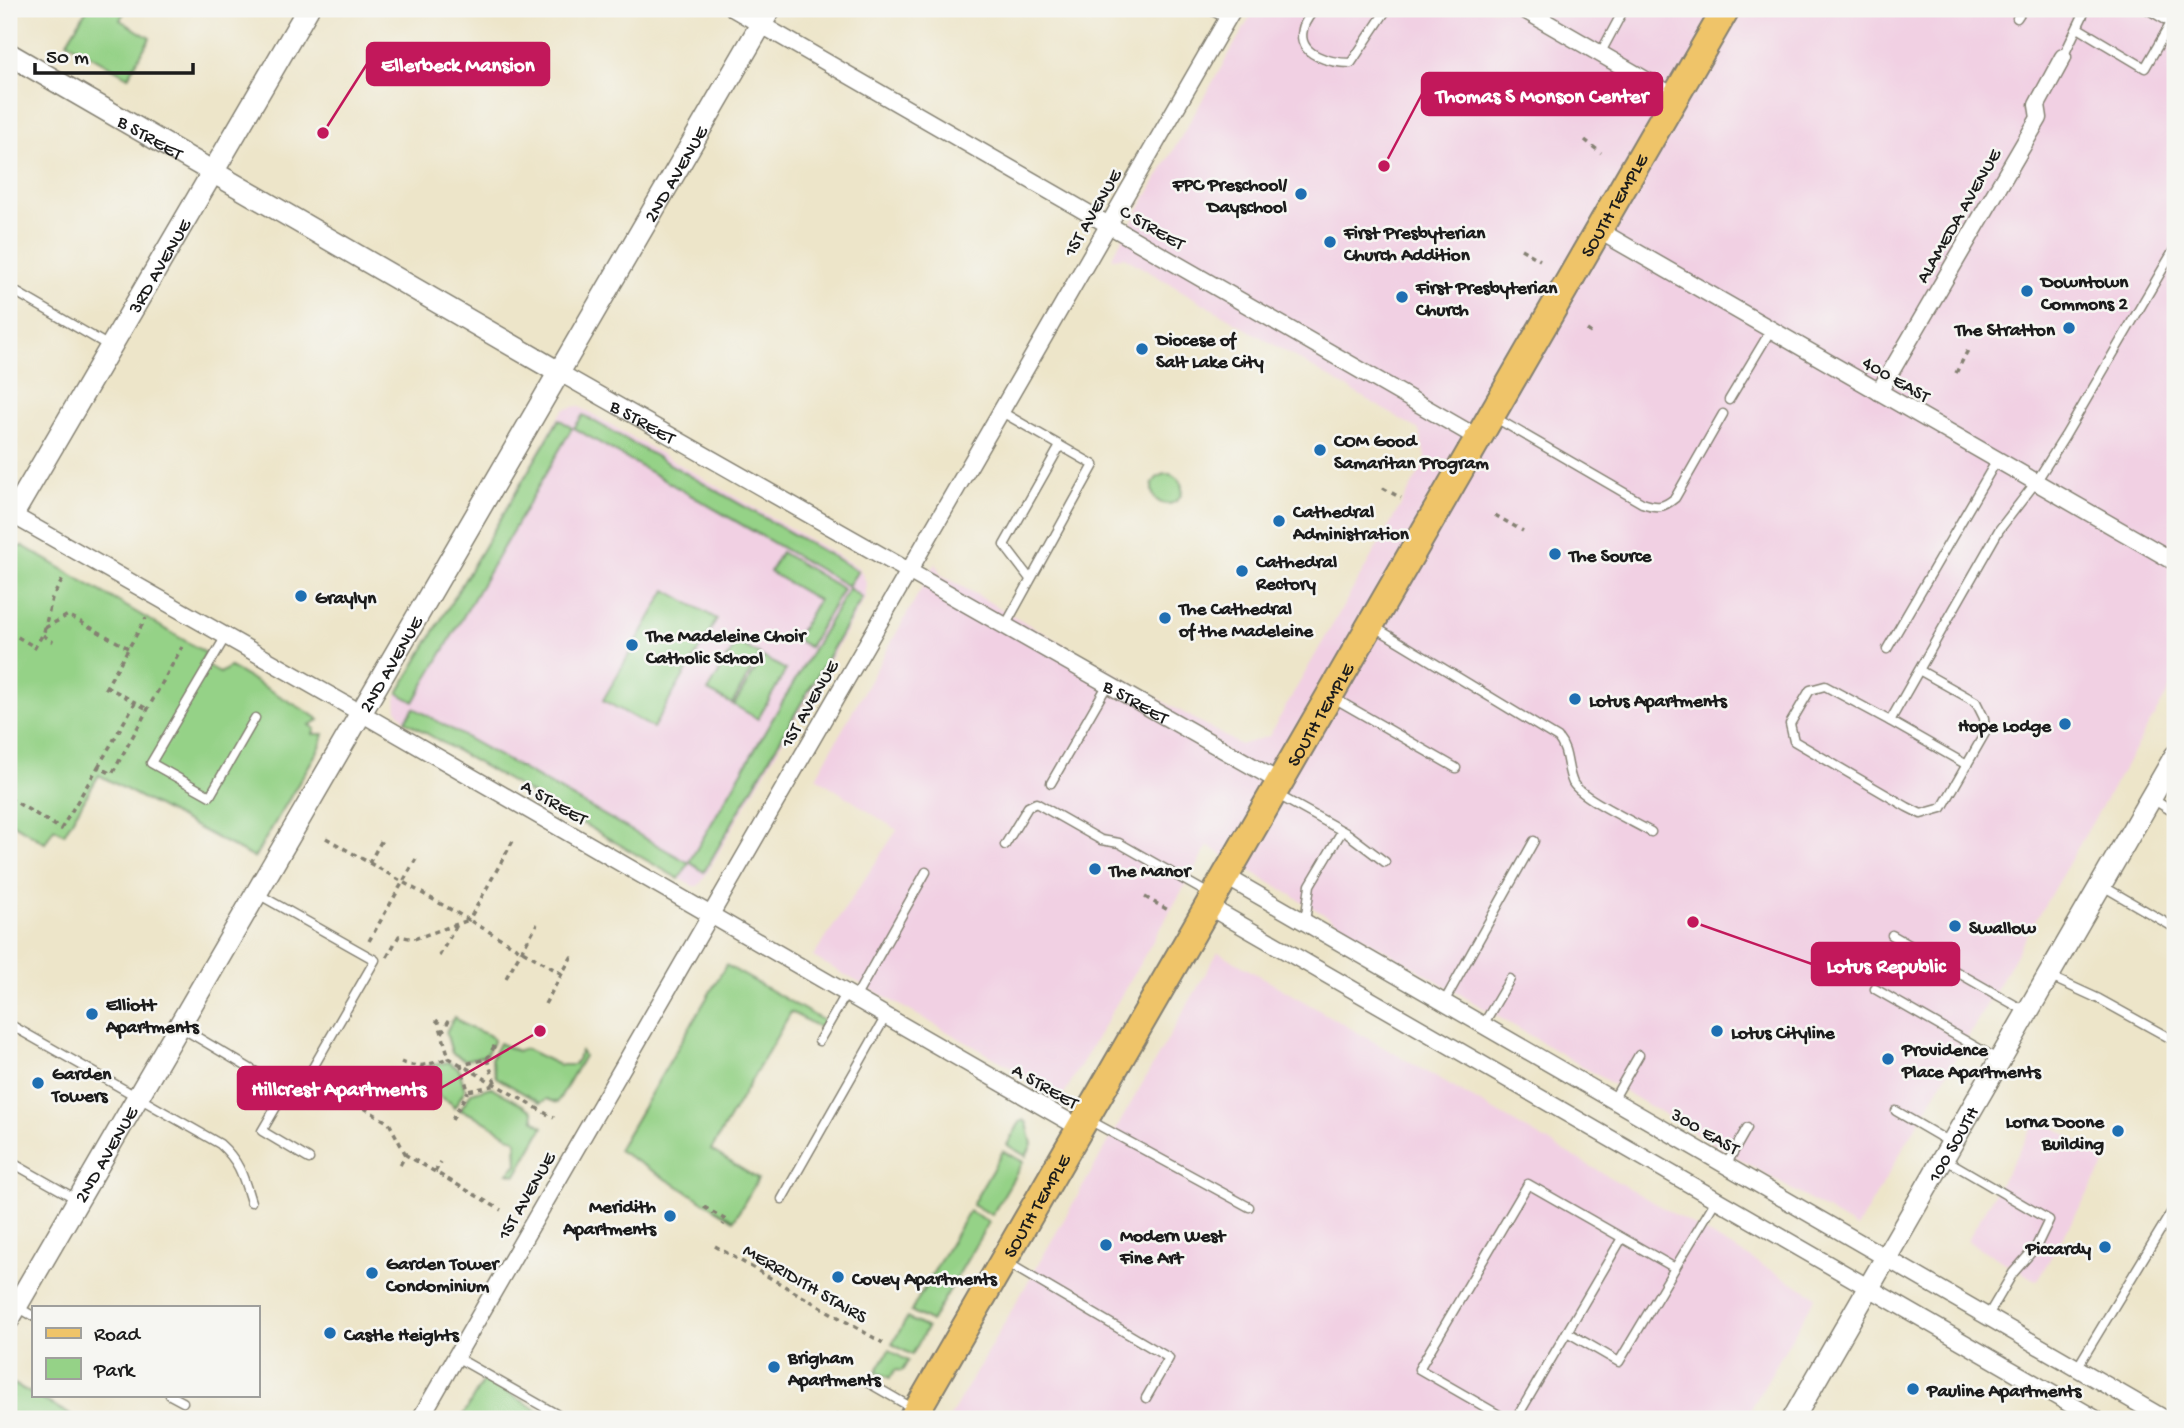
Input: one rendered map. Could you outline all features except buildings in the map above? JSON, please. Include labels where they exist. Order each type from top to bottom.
[{"type":"main road","name":"SOUTH TEMPLE","points":[[914,1415],[1726,9]]},
{"type":"street","name":"3RD AVENUE","points":[[10,516],[308,9]]},
{"type":"street","name":"C STREET","points":[[734,9],[766,17],[1108,225],[1485,427]]},
{"type":"street","points":[[1523,9],[1675,97]]},
{"type":"street","name":"1ST AVENUE","points":[[420,1419],[1230,14]]},
{"type":"street","name":"2ND AVENUE","points":[[19,1314],[78,1200],[137,1097],[766,17]]},
{"type":"street","name":"B STREET","points":[[9,54],[560,373],[1108,684],[1277,787]]},
{"type":"street","name":"ALAMEDA AVENUE","points":[[1879,392],[2039,118],[2037,105],[2063,57]]},
{"type":"street","name":"400 EAST","points":[[1598,230],[2175,562]]},
{"type":"street","name":"A STREET","points":[[10,516],[361,713],[886,1016],[1083,1123]]},
{"type":"street","name":"100 SOUTH","points":[[1793,1419],[2175,757]]},
{"type":"street","points":[[1216,893],[1716,1200],[2088,1417]]},
{"type":"street","name":"300 EAST","points":[[1216,893],[1305,922],[2165,1419]]},
{"type":"lane","points":[[1209,9],[1230,14]]},
{"type":"lane","points":[[1314,9],[1302,29],[1304,44],[1314,55],[1338,63],[1351,63],[1387,9]]},
{"type":"lane","points":[[1600,54],[1624,9]]},
{"type":"lane","points":[[2017,18],[2023,9]]},
{"type":"lane","points":[[2063,57],[2086,9]]},
{"type":"lane","points":[[2078,28],[2145,68],[2173,19],[2147,9]]},
{"type":"lane","points":[[1890,721],[1999,530],[2036,482],[2175,248]]},
{"type":"lane","points":[[9,288],[110,347]]},
{"type":"lane","points":[[1729,400],[1771,330]]},
{"type":"lane","points":[[1000,411],[1094,465],[1004,626]]},
{"type":"lane","points":[[1485,427],[1657,508],[1666,506],[1675,498],[1723,414]]},
{"type":"lane","points":[[1030,579],[1004,545],[1060,446]]},
{"type":"lane","points":[[1887,649],[1997,460]]},
{"type":"lane","points":[[1370,625],[1558,738],[1563,744],[1575,787],[1651,832]]},
{"type":"lane","points":[[226,636],[151,763],[210,796],[255,718]]},
{"type":"lane","points":[[1919,670],[1976,702],[1984,718],[1985,733],[1967,765],[1942,808],[1921,814],[1794,741],[1790,724],[1810,690],[1825,686],[1967,765]]},
{"type":"lane","points":[[1051,783],[1108,684]]},
{"type":"lane","points":[[1330,695],[1456,768]]},
{"type":"lane","points":[[1277,787],[1385,862]]},
{"type":"lane","points":[[2151,798],[2175,813]]},
{"type":"lane","points":[[1005,845],[1028,807],[1036,803],[1101,840],[1119,843],[1216,893]]},
{"type":"lane","points":[[1305,922],[1310,885],[1342,831]]},
{"type":"lane","points":[[1444,1002],[1534,841]]},
{"type":"lane","points":[[819,1041],[851,996],[926,872]]},
{"type":"lane","points":[[2101,885],[2175,928]]},
{"type":"lane","points":[[256,892],[375,960],[313,1075]]},
{"type":"lane","points":[[1892,935],[2027,1012]]},
{"type":"lane","points":[[2048,976],[2099,999],[2175,1041]]},
{"type":"lane","points":[[1483,1025],[1510,979]]},
{"type":"lane","points":[[1875,989],[1999,1060]]},
{"type":"lane","points":[[782,1199],[886,1016]]},
{"type":"lane","points":[[9,1024],[220,1144],[239,1165],[251,1202]]},
{"type":"lane","points":[[178,1026],[286,1090],[262,1131],[309,1159]]},
{"type":"lane","points":[[1613,1100],[1639,1055]]},
{"type":"lane","points":[[1896,1111],[1947,1150],[2049,1220],[2036,1247],[2012,1273],[1987,1317]]},
{"type":"lane","points":[[1083,1123],[1249,1207]]},
{"type":"lane","points":[[1726,1165],[1747,1128]]},
{"type":"lane","points":[[9,1161],[78,1200]]},
{"type":"lane","points":[[1506,1419],[1419,1369],[1528,1184],[1675,1268]]},
{"type":"lane","points":[[1567,1332],[1619,1362],[1716,1200]]},
{"type":"lane","points":[[2077,1368],[2175,1206]]},
{"type":"lane","points":[[1516,1419],[1622,1238]]},
{"type":"lane","points":[[1004,1260],[1169,1359],[1146,1398]]},
{"type":"lane","points":[[456,1357],[565,1419]]},
{"type":"lane","points":[[869,1383],[914,1415]]},
{"type":"lane","points":[[172,1396],[183,1402]]},
{"type":"path","points":[[1585,140],[1601,153]]},
{"type":"path","points":[[1521,249],[1540,260]]},
{"type":"path","points":[[1956,373],[1968,350]]},
{"type":"path","points":[[1383,488],[1401,498]]},
{"type":"path","points":[[1495,515],[1523,531]]},
{"type":"path","points":[[9,632],[34,648],[43,635],[51,598],[63,579]]},
{"type":"path","points":[[45,628],[68,615],[128,648]]},
{"type":"path","points":[[146,618],[105,687],[148,709]]},
{"type":"path","points":[[43,635],[53,642]]},
{"type":"path","points":[[98,766],[112,774],[182,647]]},
{"type":"path","points":[[9,798],[61,829],[135,703]]},
{"type":"path","points":[[326,838],[562,974]]},
{"type":"path","points":[[385,960],[399,936],[414,939],[469,920],[514,839]]},
{"type":"path","points":[[369,863],[382,840]]},
{"type":"path","points":[[366,946],[416,859]]},
{"type":"path","points":[[1145,897],[1168,910]]},
{"type":"path","points":[[506,978],[537,924]]},
{"type":"path","points":[[439,956],[457,925]]},
{"type":"path","points":[[545,1004],[573,954]]},
{"type":"path","points":[[436,1020],[449,1058],[554,1118]]},
{"type":"path","points":[[442,1033],[449,1020]]},
{"type":"path","points":[[461,1065],[487,1059],[496,1043]]},
{"type":"path","points":[[401,1062],[422,1066],[449,1058]]},
{"type":"path","points":[[487,1059],[496,1085]]},
{"type":"path","points":[[452,1120],[468,1091],[461,1065]]},
{"type":"path","points":[[406,1094],[422,1066]]},
{"type":"path","points":[[313,1075],[389,1123],[406,1155],[501,1210]]},
{"type":"path","points":[[468,1091],[496,1085]]},
{"type":"path","points":[[400,1165],[406,1155]]},
{"type":"path","points":[[435,1172],[441,1162]]},
{"type":"path","points":[[704,1207],[726,1220],[723,1225]]},
{"type":"path","name":"MERRIDITH STAIRS","points":[[715,1245],[883,1343]]},
{"type":"path","points":[[830,1419],[833,1413],[843,1419]]},
{"type":"shaded area","points":[[1255,9],[2175,9],[2175,680],[1857,1228],[1208,846],[1063,1096],[813,957],[897,830],[816,777],[936,562],[940,574],[1240,745],[1269,736],[1426,461],[1419,430],[1124,257],[1111,258]]},
{"type":"shaded area","name":"The Madeleine Choir Catholic School","points":[[578,406],[859,568],[866,582],[865,598],[698,886],[693,886],[405,721],[397,710],[396,697],[399,691],[560,414],[565,409]]},
{"type":"shaded area","points":[[1218,952],[1816,1296],[1745,1419],[949,1419]]},
{"type":"shaded area","points":[[2038,1118],[2108,1159],[2037,1281],[1967,1241]]},
{"type":"green space","points":[[87,9],[126,9],[120,20],[150,38],[128,77],[67,42]]},
{"type":"green space","points":[[583,415],[858,571],[848,586],[574,428]]},
{"type":"green space","points":[[559,419],[572,428],[414,702],[398,693]]},
{"type":"green space","points":[[1167,474],[1178,478],[1182,489],[1178,500],[1167,504],[1156,500],[1152,489],[1156,478]]},
{"type":"green space","points":[[23,546],[206,653],[201,662],[220,673],[230,667],[319,720],[310,725],[315,729],[313,734],[324,734],[320,747],[254,858],[99,775],[64,834],[54,828],[45,843],[9,821],[9,558],[14,548]]},
{"type":"green space","points":[[781,552],[843,589],[809,647],[796,639],[818,600],[770,572]]},
{"type":"green space","points":[[849,588],[862,598],[704,872],[689,862]]},
{"type":"green space","points":[[666,590],[717,619],[653,728],[603,700]]},
{"type":"green space","points":[[737,642],[760,655],[732,704],[708,691]]},
{"type":"green space","points":[[763,657],[786,670],[758,719],[734,705]]},
{"type":"green space","points":[[414,708],[689,863],[679,879],[405,721]]},
{"type":"green space","points":[[726,965],[824,1021],[820,1028],[791,1012],[711,1150],[758,1179],[734,1220],[618,1150]]},
{"type":"green space","points":[[454,1017],[494,1040],[486,1055],[465,1060],[452,1053],[446,1032]]},
{"type":"green space","points":[[499,1043],[517,1051],[526,1049],[559,1065],[574,1065],[581,1051],[584,1056],[557,1103],[547,1099],[540,1103],[496,1077],[491,1059]]},
{"type":"green space","points":[[448,1062],[459,1069],[465,1090],[454,1108],[451,1103],[415,1083],[425,1067]]},
{"type":"green space","points":[[491,1087],[533,1111],[534,1120],[543,1127],[516,1175],[508,1173],[517,1164],[516,1140],[460,1110],[471,1093]]},
{"type":"green space","points":[[1024,1120],[1032,1144],[1026,1156],[1007,1145],[1020,1122]]},
{"type":"green space","points":[[1003,1151],[1023,1162],[992,1215],[972,1205]]},
{"type":"green space","points":[[969,1211],[989,1222],[931,1322],[911,1311]]},
{"type":"green space","points":[[907,1318],[927,1328],[912,1355],[892,1344]]},
{"type":"green space","points":[[889,1350],[908,1361],[902,1371],[895,1370],[890,1378],[876,1372]]},
{"type":"green space","points":[[484,1379],[553,1419],[461,1419]]},
{"type":"green space","points":[[14,1384],[78,1419],[9,1419],[9,1394]]},
{"type":"place","name":"Ellerbeck Mansion","points":[[323,133]]},
{"type":"place","name":"Thomas S Monson Center","points":[[1384,166]]},
{"type":"place","name":"FPC Preschool/ Dayschool","points":[[1301,194]]},
{"type":"place","name":"First Presbyterian Church Addition","points":[[1330,242]]},
{"type":"place","name":"Downtown Commons 2","points":[[2027,291]]},
{"type":"place","name":"First Presbyterian Church","points":[[1402,297]]},
{"type":"place","name":"The Stratton","points":[[2069,328]]},
{"type":"place","name":"Diocese of Salt Lake City","points":[[1142,349]]},
{"type":"place","name":"COM Good Samaritan Program","points":[[1320,450]]},
{"type":"place","name":"Cathedral Administration","points":[[1279,521]]},
{"type":"place","name":"The Source","points":[[1555,554]]},
{"type":"place","name":"Cathedral Rectory","points":[[1242,571]]},
{"type":"place","name":"Graylyn","points":[[301,596]]},
{"type":"place","name":"The Cathedral of the Madeleine","points":[[1165,618]]},
{"type":"place","name":"The Madeleine Choir Catholic School","points":[[632,645]]},
{"type":"place","name":"Lotus Apartments","points":[[1575,699]]},
{"type":"place","name":"Hope Lodge","points":[[2065,724]]},
{"type":"place","name":"The Manor","points":[[1095,869]]},
{"type":"place","name":"Lotus Republic","points":[[1693,922]]},
{"type":"place","name":"Swallow","points":[[1955,926]]},
{"type":"place","name":"Elliott Apartments","points":[[92,1014]]},
{"type":"place","name":"Hillcrest Apartments","points":[[540,1031]]},
{"type":"place","name":"Lotus Cityline","points":[[1717,1031]]},
{"type":"place","name":"Providence Place Apartments","points":[[1888,1059]]},
{"type":"place","name":"Garden Towers","points":[[38,1083]]},
{"type":"place","name":"Lorna Doone Building","points":[[2118,1131]]},
{"type":"place","name":"Meridith Apartments","points":[[670,1216]]},
{"type":"place","name":"Modern West Fine Art","points":[[1106,1245]]},
{"type":"place","name":"Piccardy","points":[[2105,1247]]},
{"type":"place","name":"Garden Tower Condominium","points":[[372,1273]]},
{"type":"place","name":"Covey Apartments","points":[[838,1277]]},
{"type":"place","name":"Castle Heights","points":[[330,1333]]},
{"type":"place","name":"Brigham Apartments","points":[[774,1367]]},
{"type":"place","name":"Pauline Apartments","points":[[1913,1389]]}]
